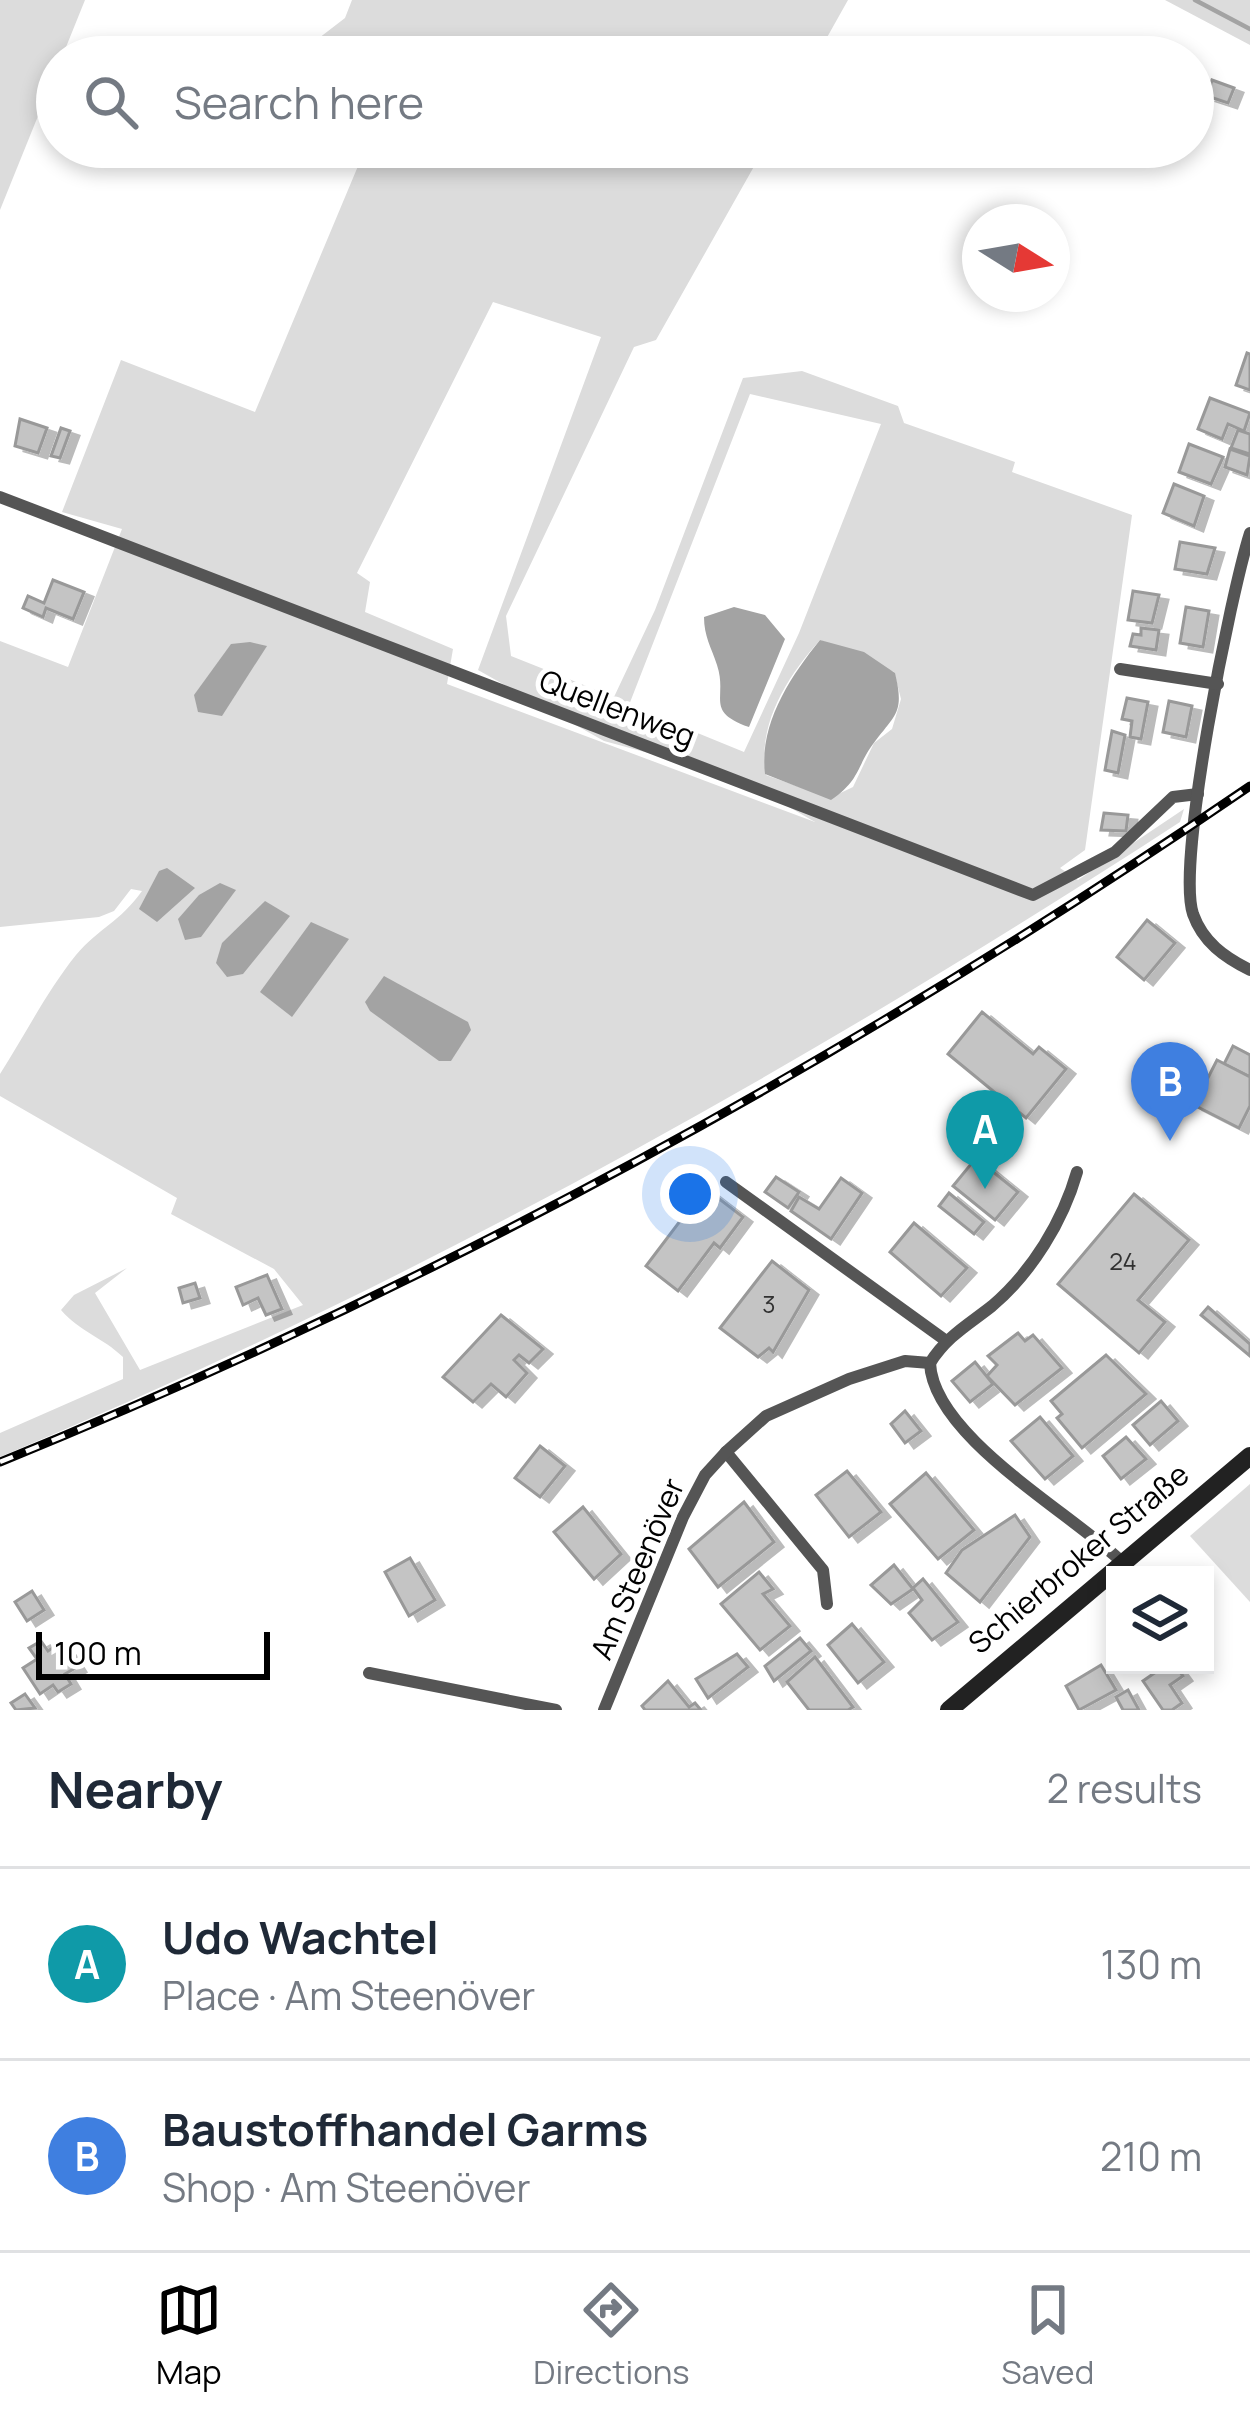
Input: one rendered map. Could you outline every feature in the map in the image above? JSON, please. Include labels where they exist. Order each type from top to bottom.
[{"type":"main road","name":"Schierbroker Straße","points":[[949,1710],[1250,1456]]},
{"type":"street","name":"Quellenweg","points":[[0,496],[1034,895],[1115,852],[1173,797],[1198,794]]},
{"type":"street","points":[[1249,537],[1198,794],[1192,911],[1204,937],[1223,956],[1250,970]]},
{"type":"street","points":[[1120,669],[1218,684]]},
{"type":"street","points":[[1077,1172],[1064,1217],[995,1303],[945,1340],[930,1363],[931,1386],[976,1444],[1085,1526],[1122,1562]]},
{"type":"street","points":[[726,1182],[945,1340]]},
{"type":"street","name":"Am Steenöver","points":[[604,1710],[683,1517],[705,1475],[726,1452],[766,1416],[849,1378],[905,1361],[930,1363]]},
{"type":"street","points":[[726,1452],[823,1570],[827,1604]]},
{"type":"street","points":[[369,1673],[556,1710]]},
{"type":"shaded area","points":[[0,0],[85,0],[70,36],[36,36],[36,121],[0,210]]},
{"type":"shaded area","points":[[352,0],[848,0],[828,36],[322,36],[345,18]]},
{"type":"shaded area","points":[[1165,0],[1250,0],[1250,45]]},
{"type":"shaded area","points":[[357,168],[753,168],[656,340],[634,347],[506,616],[511,656],[614,697],[655,610],[743,378],[802,371],[898,406],[904,423],[1015,462],[1012,472],[1132,515],[1085,850],[1060,868],[1078,880],[1184,809],[1180,822],[896,1000],[604,1166],[306,1320],[0,1457],[0,1433],[123,1379],[123,1357],[61,1310],[74,1295],[127,1268],[95,1293],[140,1370],[303,1305],[274,1269],[171,1214],[177,1198],[0,1096],[0,1074],[55,983],[76,955],[142,891],[131,889],[114,911],[99,917],[0,927],[0,641],[68,667],[122,529],[62,512],[121,360],[255,412]],"holes":[[[493,302],[601,337],[478,670],[604,741],[737,777],[815,822],[447,684],[453,649],[365,612],[370,582],[357,573]],[[750,394],[881,424],[799,633],[744,752],[629,705]],[[820,640],[894,672],[901,699],[892,729],[874,743],[853,787],[830,798],[766,775],[764,756],[777,702]]]},
{"type":"shaded area","points":[[734,607],[765,615],[785,639],[749,727],[722,709],[720,676],[704,624],[704,617]]},
{"type":"shaded area","points":[[820,640],[864,652],[895,673],[899,696],[894,717],[854,778],[831,800],[765,774],[772,719],[788,685]]},
{"type":"shaded area","points":[[231,644],[267,646],[222,716],[198,712],[194,695]]},
{"type":"shaded area","points":[[167,868],[195,888],[157,922],[139,909],[159,871]]},
{"type":"shaded area","points":[[220,883],[236,890],[201,937],[185,940],[178,919],[199,895]]},
{"type":"shaded area","points":[[265,901],[290,916],[243,974],[227,977],[216,963],[222,943]]},
{"type":"shaded area","points":[[311,922],[349,939],[292,1017],[260,992]]},
{"type":"shaded area","points":[[384,976],[468,1022],[471,1030],[451,1061],[439,1061],[370,1011],[365,1002]]},
{"type":"shaded area","points":[[1250,1484],[1250,1602],[1190,1536]]},
{"type":"building","points":[[1214,81],[1234,88],[1228,103],[1214,98]]},
{"type":"building","points":[[1250,354],[1250,390],[1236,385]]},
{"type":"building","points":[[1210,398],[1250,413],[1244,431],[1228,424],[1222,439],[1198,429]]},
{"type":"building","points":[[20,419],[47,428],[38,453],[15,446]]},
{"type":"building","points":[[61,428],[70,431],[60,458],[51,456]]},
{"type":"building","points":[[1238,430],[1250,434],[1250,454],[1231,448]]},
{"type":"building","points":[[1189,444],[1223,457],[1211,484],[1179,472]]},
{"type":"building","points":[[1230,449],[1250,456],[1247,475],[1225,467]]},
{"type":"building","points":[[1174,484],[1204,496],[1194,526],[1163,513]]},
{"type":"building","points":[[1180,542],[1215,548],[1207,574],[1175,569]]},
{"type":"building","points":[[53,580],[84,592],[73,619],[46,608],[43,617],[23,608],[28,596],[44,603]]},
{"type":"building","points":[[1133,591],[1159,595],[1152,623],[1128,620]]},
{"type":"building","points":[[1186,607],[1209,611],[1203,647],[1180,643]]},
{"type":"building","points":[[1141,628],[1159,630],[1156,650],[1130,646],[1133,634],[1141,635]]},
{"type":"building","points":[[1127,698],[1148,702],[1141,739],[1130,737],[1132,721],[1122,719]]},
{"type":"building","points":[[1169,701],[1192,706],[1186,737],[1163,732]]},
{"type":"building","points":[[1112,731],[1125,735],[1118,773],[1105,770]]},
{"type":"building","points":[[1104,813],[1128,815],[1126,831],[1101,830]]},
{"type":"building","points":[[1147,920],[1175,943],[1144,980],[1117,957]]},
{"type":"building","points":[[982,1012],[1033,1054],[1039,1047],[1066,1069],[1026,1118],[948,1054]]},
{"type":"building","points":[[1233,1046],[1250,1055],[1250,1077],[1224,1064]]},
{"type":"building","points":[[1217,1060],[1250,1077],[1250,1106],[1239,1128],[1194,1105]]},
{"type":"building","points":[[974,1103],[997,1120],[976,1146],[954,1129]]},
{"type":"building","points":[[976,1158],[1018,1192],[995,1220],[953,1186]]},
{"type":"building","points":[[776,1177],[799,1192],[788,1208],[765,1192]]},
{"type":"building","points":[[841,1178],[862,1193],[831,1239],[791,1211],[799,1197],[819,1209]]},
{"type":"building","points":[[705,1188],[743,1217],[720,1248],[714,1243],[678,1291],[646,1266]]},
{"type":"building","points":[[949,1193],[984,1222],[974,1234],[939,1206]]},
{"type":"building","points":[[1134,1194],[1189,1240],[1138,1300],[1165,1322],[1139,1353],[1058,1284]]},
{"type":"building","points":[[914,1223],[967,1268],[941,1296],[890,1252]]},
{"type":"building","points":[[772,1261],[809,1290],[773,1352],[769,1348],[758,1357],[720,1328]]},
{"type":"building","points":[[267,1275],[282,1309],[266,1315],[258,1298],[243,1305],[236,1287]]},
{"type":"building","points":[[195,1283],[200,1298],[183,1303],[179,1288]]},
{"type":"building","points":[[1208,1307],[1250,1344],[1250,1356],[1201,1315]]},
{"type":"building","points":[[501,1315],[543,1349],[529,1363],[519,1355],[514,1360],[527,1373],[506,1397],[491,1384],[473,1402],[443,1377]]},
{"type":"building","points":[[1018,1333],[1025,1341],[1033,1335],[1062,1368],[1015,1405],[987,1376],[997,1365],[988,1356]]},
{"type":"building","points":[[1106,1355],[1146,1394],[1082,1448],[1057,1418],[1062,1414],[1051,1401]]},
{"type":"building","points":[[975,1362],[993,1384],[970,1402],[952,1381]]},
{"type":"building","points":[[1161,1401],[1178,1421],[1150,1445],[1133,1425]]},
{"type":"building","points":[[905,1411],[921,1431],[905,1443],[891,1424]]},
{"type":"building","points":[[1040,1417],[1073,1456],[1045,1479],[1011,1441]]},
{"type":"building","points":[[1126,1437],[1146,1459],[1121,1479],[1103,1456]]},
{"type":"building","points":[[540,1446],[565,1466],[540,1497],[515,1478]]},
{"type":"building","points":[[847,1471],[881,1512],[849,1537],[816,1495]]},
{"type":"building","points":[[926,1473],[974,1530],[938,1559],[890,1504]]},
{"type":"building","points":[[744,1502],[774,1542],[718,1587],[689,1549]]},
{"type":"building","points":[[583,1507],[621,1554],[594,1579],[554,1532]]},
{"type":"building","points":[[1015,1515],[1030,1537],[980,1602],[946,1573],[962,1550]]},
{"type":"building","points":[[410,1558],[435,1600],[409,1616],[385,1572]]},
{"type":"building","points":[[894,1565],[913,1589],[891,1604],[871,1585]]},
{"type":"building","points":[[759,1572],[773,1589],[763,1594],[790,1626],[760,1650],[721,1604]]},
{"type":"building","points":[[923,1579],[958,1622],[932,1640],[909,1613],[922,1600],[913,1588]]},
{"type":"building","points":[[32,1591],[44,1610],[27,1621],[15,1602]]},
{"type":"building","points":[[852,1624],[884,1662],[858,1683],[828,1645]]},
{"type":"building","points":[[800,1638],[811,1651],[774,1681],[765,1666]]},
{"type":"building","points":[[41,1641],[48,1651],[61,1642],[77,1667],[65,1674],[71,1684],[58,1692],[53,1685],[40,1694],[23,1668],[37,1659],[29,1648]]},
{"type":"building","points":[[737,1654],[748,1667],[708,1698],[696,1679]]},
{"type":"building","points":[[815,1657],[853,1707],[809,1710],[787,1682]]},
{"type":"building","points":[[1101,1665],[1116,1690],[1079,1710],[1066,1686]]},
{"type":"building","points":[[1153,1674],[1182,1674],[1170,1685],[1182,1703],[1163,1710],[1143,1681]]},
{"type":"building","points":[[668,1681],[689,1707],[695,1703],[701,1710],[645,1710],[642,1706]]},
{"type":"building","points":[[1128,1690],[1139,1710],[1123,1710],[1116,1697]]},
{"type":"building","points":[[25,1694],[35,1708],[16,1710],[11,1703]]},
{"type":"waterway","points":[[1195,0],[1250,29]]},
{"type":"railway","points":[[0,1462],[326,1319],[643,1157],[951,979],[1250,786]]},
{"type":"place","name":"Baustoffhandel Garms","points":[[1170,1141]]},
{"type":"place","name":"Udo Wachtel","points":[[985,1189]]}]
